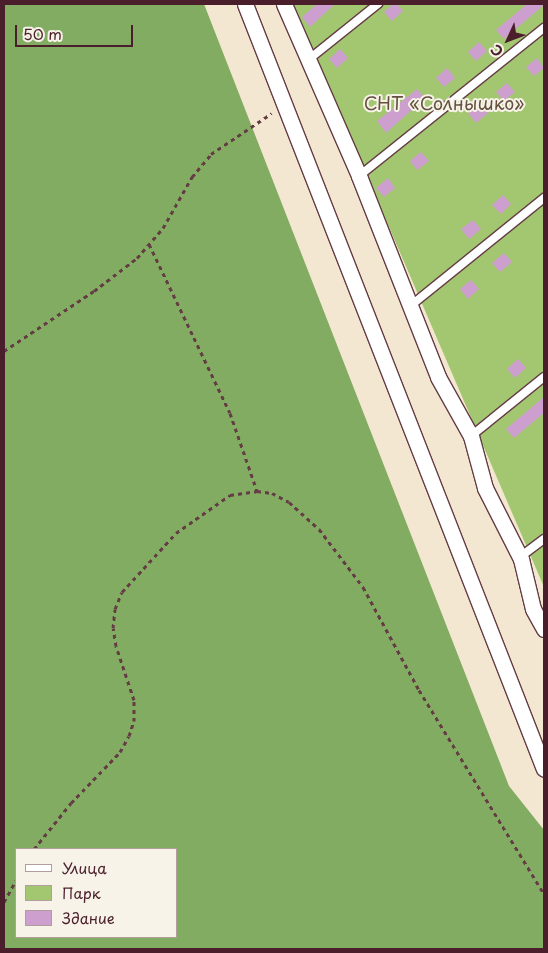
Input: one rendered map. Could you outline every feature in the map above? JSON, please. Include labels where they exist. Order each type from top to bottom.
[{"type":"street","points":[[245,4],[544,769]]},
{"type":"street","points":[[284,4],[359,176],[438,377],[471,436],[485,488],[520,557],[533,609],[544,629]]},
{"type":"lane","points":[[308,60],[378,4]]},
{"type":"lane","points":[[359,176],[544,28]]},
{"type":"lane","points":[[409,307],[544,198]]},
{"type":"lane","points":[[471,436],[544,377]]},
{"type":"lane","points":[[520,557],[544,539]]},
{"type":"path","points":[[4,351],[94,291],[137,258],[163,228],[192,177],[211,154],[285,104]]},
{"type":"path","points":[[149,244],[230,414],[257,491]]},
{"type":"path","points":[[35,848],[71,802],[120,752],[129,736],[134,721],[134,700],[116,646],[113,628],[115,609],[122,592],[176,533],[230,495],[257,491],[272,493],[289,502],[319,529],[363,587],[419,690],[544,894]]},
{"type":"path","points":[[4,902],[15,882]]},
{"type":"green space","points":[[4,4],[204,4],[509,786],[544,830],[544,949],[4,949]]},
{"type":"green space","name":"СНТ «Солнышко»","points":[[293,4],[544,4],[544,587]]},
{"type":"building","points":[[317,4],[335,4],[310,27],[302,17]]},
{"type":"building","points":[[393,4],[397,4],[403,11],[392,21],[384,12]]},
{"type":"building","points":[[527,4],[544,5],[504,39],[496,30]]},
{"type":"building","points":[[479,42],[487,51],[476,61],[468,52]]},
{"type":"building","points":[[340,49],[348,58],[337,68],[329,59]]},
{"type":"building","points":[[537,58],[544,68],[534,76],[526,67]]},
{"type":"building","points":[[447,68],[455,78],[444,87],[436,78]]},
{"type":"building","points":[[507,83],[515,92],[504,101],[496,92]]},
{"type":"building","points":[[417,89],[425,98],[386,133],[377,121]]},
{"type":"building","points":[[480,104],[488,113],[476,123],[468,113]]},
{"type":"building","points":[[421,152],[429,161],[417,170],[410,161]]},
{"type":"building","points":[[388,178],[395,188],[384,197],[376,188]]},
{"type":"building","points":[[503,195],[511,204],[501,214],[492,205]]},
{"type":"building","points":[[473,220],[481,229],[469,239],[461,229]]},
{"type":"building","points":[[504,253],[512,262],[500,272],[492,263]]},
{"type":"building","points":[[471,280],[479,289],[468,299],[460,289]]},
{"type":"building","points":[[518,359],[526,368],[515,378],[507,369]]},
{"type":"building","points":[[544,397],[544,413],[514,438],[506,429]]}]
